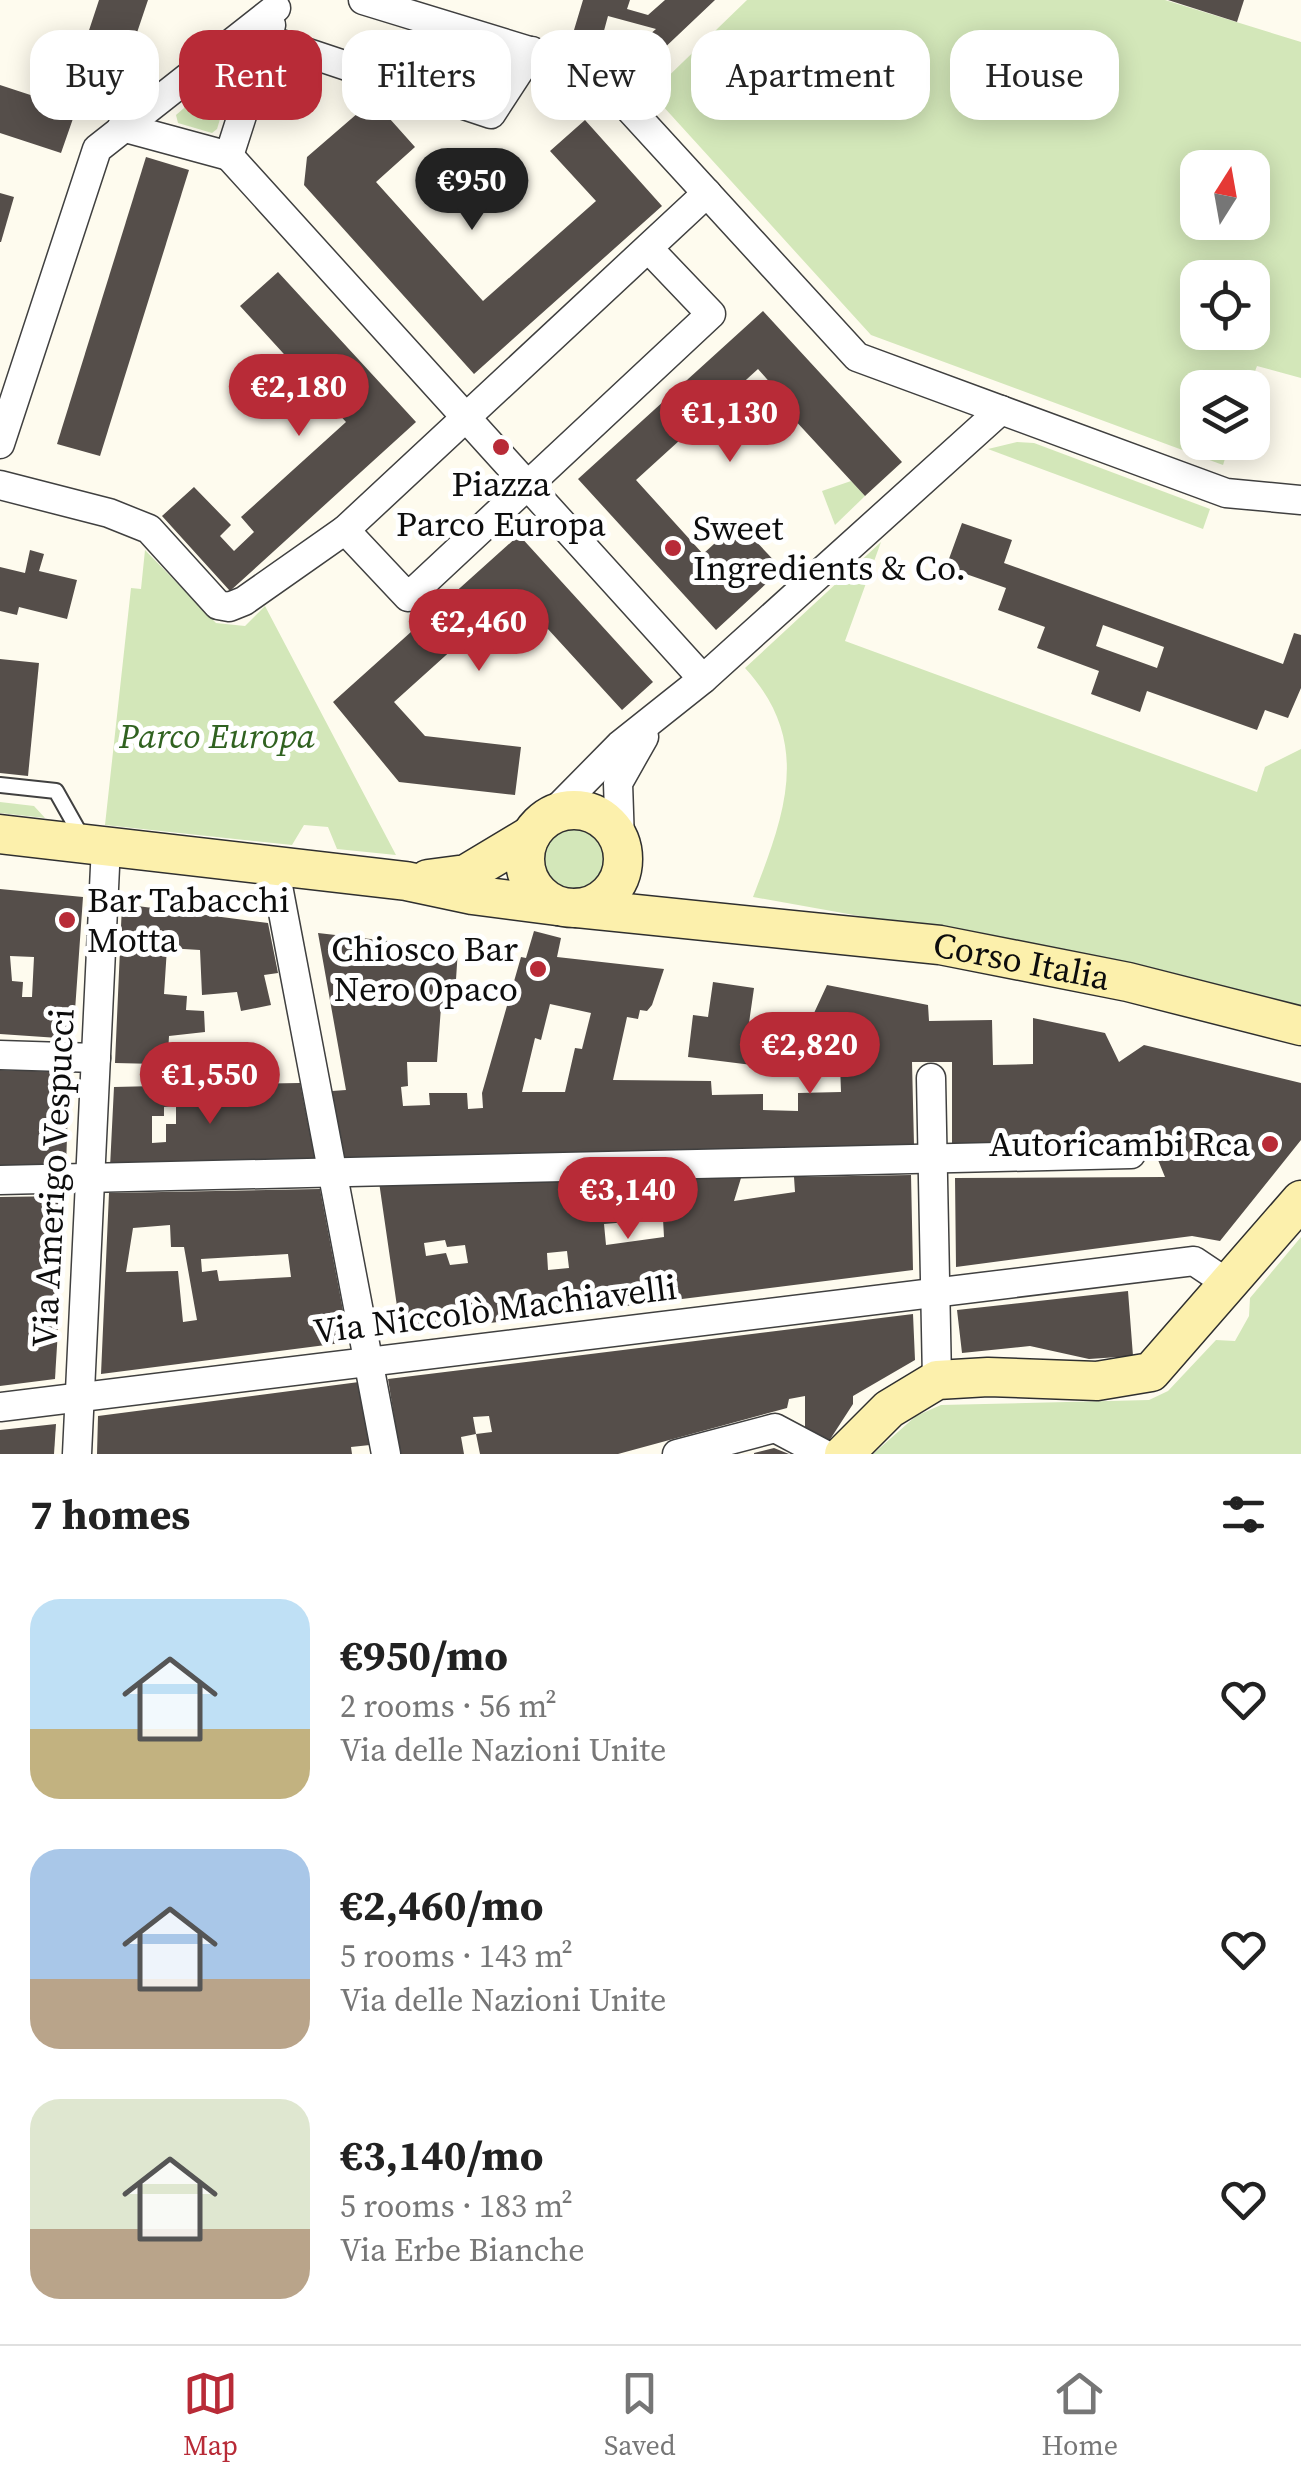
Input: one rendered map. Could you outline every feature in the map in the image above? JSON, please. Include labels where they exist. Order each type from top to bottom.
[{"type":"main road","points":[[406,881],[466,874],[541,825],[578,810],[604,820],[652,894],[735,921]]},
{"type":"main road","points":[[541,825],[524,862],[527,877],[544,899],[567,907],[590,906],[611,892],[622,850]]},
{"type":"main road","points":[[0,834],[406,881],[472,896],[685,922],[735,921]]},
{"type":"main road","name":"Corso Italia","points":[[735,921],[1024,960],[1239,1008],[1301,1026]]},
{"type":"main road","points":[[844,1454],[889,1409],[937,1380],[988,1377],[1097,1381],[1150,1372],[1301,1200]]},
{"type":"street","points":[[363,0],[531,51]]},
{"type":"street","points":[[269,30],[277,4]]},
{"type":"street","points":[[0,444],[97,149],[277,4]]},
{"type":"street","points":[[322,58],[491,114],[531,53]]},
{"type":"street","points":[[229,156],[240,120]]},
{"type":"street","points":[[640,120],[857,356],[1226,493],[1301,500]]},
{"type":"street","points":[[122,127],[229,156],[703,679]]},
{"type":"street","points":[[0,485],[109,512],[149,529],[218,605],[229,607],[345,530],[457,407],[648,248],[707,192]]},
{"type":"street","points":[[345,530],[408,596],[528,485],[711,314],[648,248]]},
{"type":"street","points":[[541,825],[620,746],[660,717],[1001,410]]},
{"type":"street","points":[[622,850],[618,783],[632,753],[660,717]]},
{"type":"street","name":"Via Amerigo Vespucci","points":[[77,1454],[96,1058],[96,845]]},
{"type":"street","points":[[274,866],[386,1454]]},
{"type":"street","points":[[0,1054],[96,1058]]},
{"type":"street","points":[[931,1078],[937,1380]]},
{"type":"street","points":[[0,1180],[1130,1154]]},
{"type":"street","name":"Via Niccolò Machiavelli","points":[[0,1407],[1194,1262],[1230,1285]]},
{"type":"street","points":[[677,1454],[775,1428],[824,1454]]},
{"type":"lane","points":[[0,785],[56,791],[96,845]]},
{"type":"green space","points":[[747,0],[1165,0],[1301,42],[1301,378],[1257,366],[1255,370],[1180,370],[1180,449],[871,335],[671,115],[671,74],[691,54],[691,120],[930,120],[930,30],[716,30]]},
{"type":"green space","points":[[179,112],[179,120],[220,120],[212,133],[178,123]]},
{"type":"green space","points":[[1017,442],[1034,443],[1210,509],[1203,529],[988,449]]},
{"type":"green space","points":[[851,481],[865,496],[835,525],[822,491]]},
{"type":"green space","points":[[881,542],[845,641],[1257,792],[1265,767],[1301,749],[1301,1008],[1166,971],[753,897],[782,808],[786,751],[766,696],[745,668]]},
{"type":"green space","name":"Parco Europa","points":[[145,550],[216,623],[245,626],[265,606],[396,855],[337,849],[328,827],[304,825],[292,845],[105,825],[131,588],[141,589]]},
{"type":"green space","points":[[0,802],[34,806],[45,818],[0,813]]},
{"type":"green space","points":[[574,821],[600,832],[611,858],[600,884],[574,895],[548,884],[537,858],[548,832]]},
{"type":"green space","points":[[1301,1237],[1301,1454],[873,1454],[916,1416],[941,1405],[1149,1400],[1168,1391],[1216,1340],[1235,1341],[1249,1316],[1250,1298]]},
{"type":"building","points":[[99,0],[148,0],[138,30],[89,30]]},
{"type":"building","points":[[583,0],[630,0],[627,9],[648,15],[665,0],[715,0],[671,42],[671,30],[655,30],[608,16],[604,30],[574,30]]},
{"type":"building","points":[[1168,0],[1244,0],[1237,22]]},
{"type":"building","points":[[0,85],[30,95],[30,120],[73,120],[61,153],[0,133]]},
{"type":"building","points":[[350,120],[391,120],[415,147],[376,182],[483,301],[596,201],[550,151],[585,120],[662,206],[474,374],[304,185],[307,157]]},
{"type":"building","points":[[146,157],[189,170],[100,456],[57,444]]},
{"type":"building","points":[[0,193],[14,197],[1,242],[0,242]]},
{"type":"building","points":[[278,272],[416,422],[230,591],[162,516],[194,487],[231,525],[220,536],[234,551],[254,532],[241,517],[346,422],[240,306]]},
{"type":"building","points":[[763,311],[902,462],[865,496],[768,391],[774,387],[758,369],[636,480],[703,554],[738,522],[782,569],[716,630],[578,479]]},
{"type":"building","points":[[962,523],[1012,540],[1004,563],[1283,664],[1294,633],[1301,635],[1301,688],[1288,718],[1265,710],[1257,730],[1147,691],[1140,712],[1091,694],[1099,671],[1037,648],[1045,627],[998,610],[1006,588],[946,567]],"holes":[[[1103,625],[1164,647],[1157,668],[1096,646]]]},
{"type":"building","points":[[519,535],[653,682],[622,710],[515,593],[394,702],[425,736],[521,747],[515,795],[399,782],[333,702]]},
{"type":"building","points":[[30,550],[44,554],[39,571],[77,580],[67,619],[19,607],[17,615],[0,611],[0,567],[25,573]]},
{"type":"building","points":[[0,659],[39,663],[28,776],[0,773]]},
{"type":"building","points":[[0,889],[83,897],[73,1039],[0,1034]],"holes":[[[10,956],[34,957],[32,997],[22,997],[23,982],[12,981]]]},
{"type":"building","points":[[122,904],[268,923],[278,973],[264,975],[271,1005],[241,1011],[237,992],[202,995],[200,950],[167,948],[164,994],[187,996],[186,1010],[204,1011],[205,1032],[169,1036],[168,1054],[158,1053],[157,1064],[115,1063]]},
{"type":"building","points":[[534,931],[561,938],[557,957],[664,969],[652,1005],[647,1011],[640,1010],[638,1019],[627,1017],[613,1080],[711,1081],[712,1095],[763,1094],[763,1110],[798,1111],[798,1093],[841,1092],[840,1064],[790,1065],[827,985],[928,1005],[929,1021],[992,1020],[993,1065],[1033,1064],[1033,1018],[1105,1033],[1119,1062],[1144,1045],[1301,1083],[1301,1140],[1220,1241],[1192,1236],[956,1267],[955,1178],[1165,1177],[1149,1138],[952,1145],[952,1062],[912,1062],[914,1145],[344,1160],[332,1091],[346,1090],[318,933],[458,949],[454,1010],[441,1007],[437,1062],[407,1062],[408,1086],[401,1087],[403,1106],[430,1105],[429,1093],[467,1093],[468,1109],[483,1108],[482,1093],[521,957],[526,958]],"holes":[[[550,1004],[591,1013],[582,1049],[575,1048],[565,1092],[522,1092],[535,1038],[541,1040]]]},
{"type":"building","points":[[713,982],[754,988],[749,1023],[774,1026],[769,1067],[688,1057],[693,1015],[708,1017]]},
{"type":"building","points":[[0,1070],[69,1072],[66,1169],[0,1170]]},
{"type":"building","points":[[300,1083],[316,1164],[110,1167],[114,1087],[197,1085],[197,1102],[231,1101],[230,1084]],"holes":[[[176,1106],[176,1124],[166,1124],[166,1142],[152,1143],[152,1116],[164,1116],[164,1107]]]},
{"type":"building","points":[[911,1175],[913,1270],[401,1334],[379,1182],[741,1178],[734,1201],[795,1192],[794,1177]],"holes":[[[663,1219],[664,1237],[606,1245],[604,1224]],[[445,1240],[447,1247],[465,1245],[468,1263],[450,1265],[446,1253],[426,1256],[424,1243]],[[567,1251],[569,1268],[548,1270],[547,1253]]]},
{"type":"building","points":[[320,1189],[349,1342],[101,1374],[109,1193]],"holes":[[[170,1225],[171,1247],[184,1247],[197,1320],[183,1322],[178,1271],[126,1272],[133,1228]],[[288,1254],[291,1277],[219,1281],[217,1270],[202,1272],[201,1259]]]},
{"type":"building","points":[[66,1196],[55,1379],[0,1386],[0,1197]]},
{"type":"building","points":[[1128,1291],[1133,1356],[1089,1359],[1030,1346],[962,1353],[957,1310]]},
{"type":"building","points":[[913,1314],[915,1360],[853,1396],[853,1404],[829,1441],[805,1427],[805,1396],[789,1399],[787,1408],[618,1454],[480,1454],[476,1434],[461,1437],[464,1454],[400,1454],[388,1379]],"holes":[[[489,1416],[492,1432],[476,1434],[473,1417]]]},
{"type":"building","points":[[359,1382],[370,1445],[351,1447],[352,1454],[97,1454],[98,1416]]},
{"type":"building","points":[[56,1424],[54,1454],[0,1454],[0,1430]]},
{"type":"building","points":[[774,1448],[789,1454],[754,1454],[754,1453]]},
{"type":"place","name":"Piazza Parco Europa","points":[[501,447]]},
{"type":"place","name":"Sweet Ingredients & Co.","points":[[673,548]]},
{"type":"place","name":"Bar Tabacchi Motta","points":[[67,920]]},
{"type":"place","name":"Chiosco Bar Nero Opaco","points":[[538,969]]},
{"type":"place","name":"Autoricambi Rca","points":[[1270,1144]]}]
